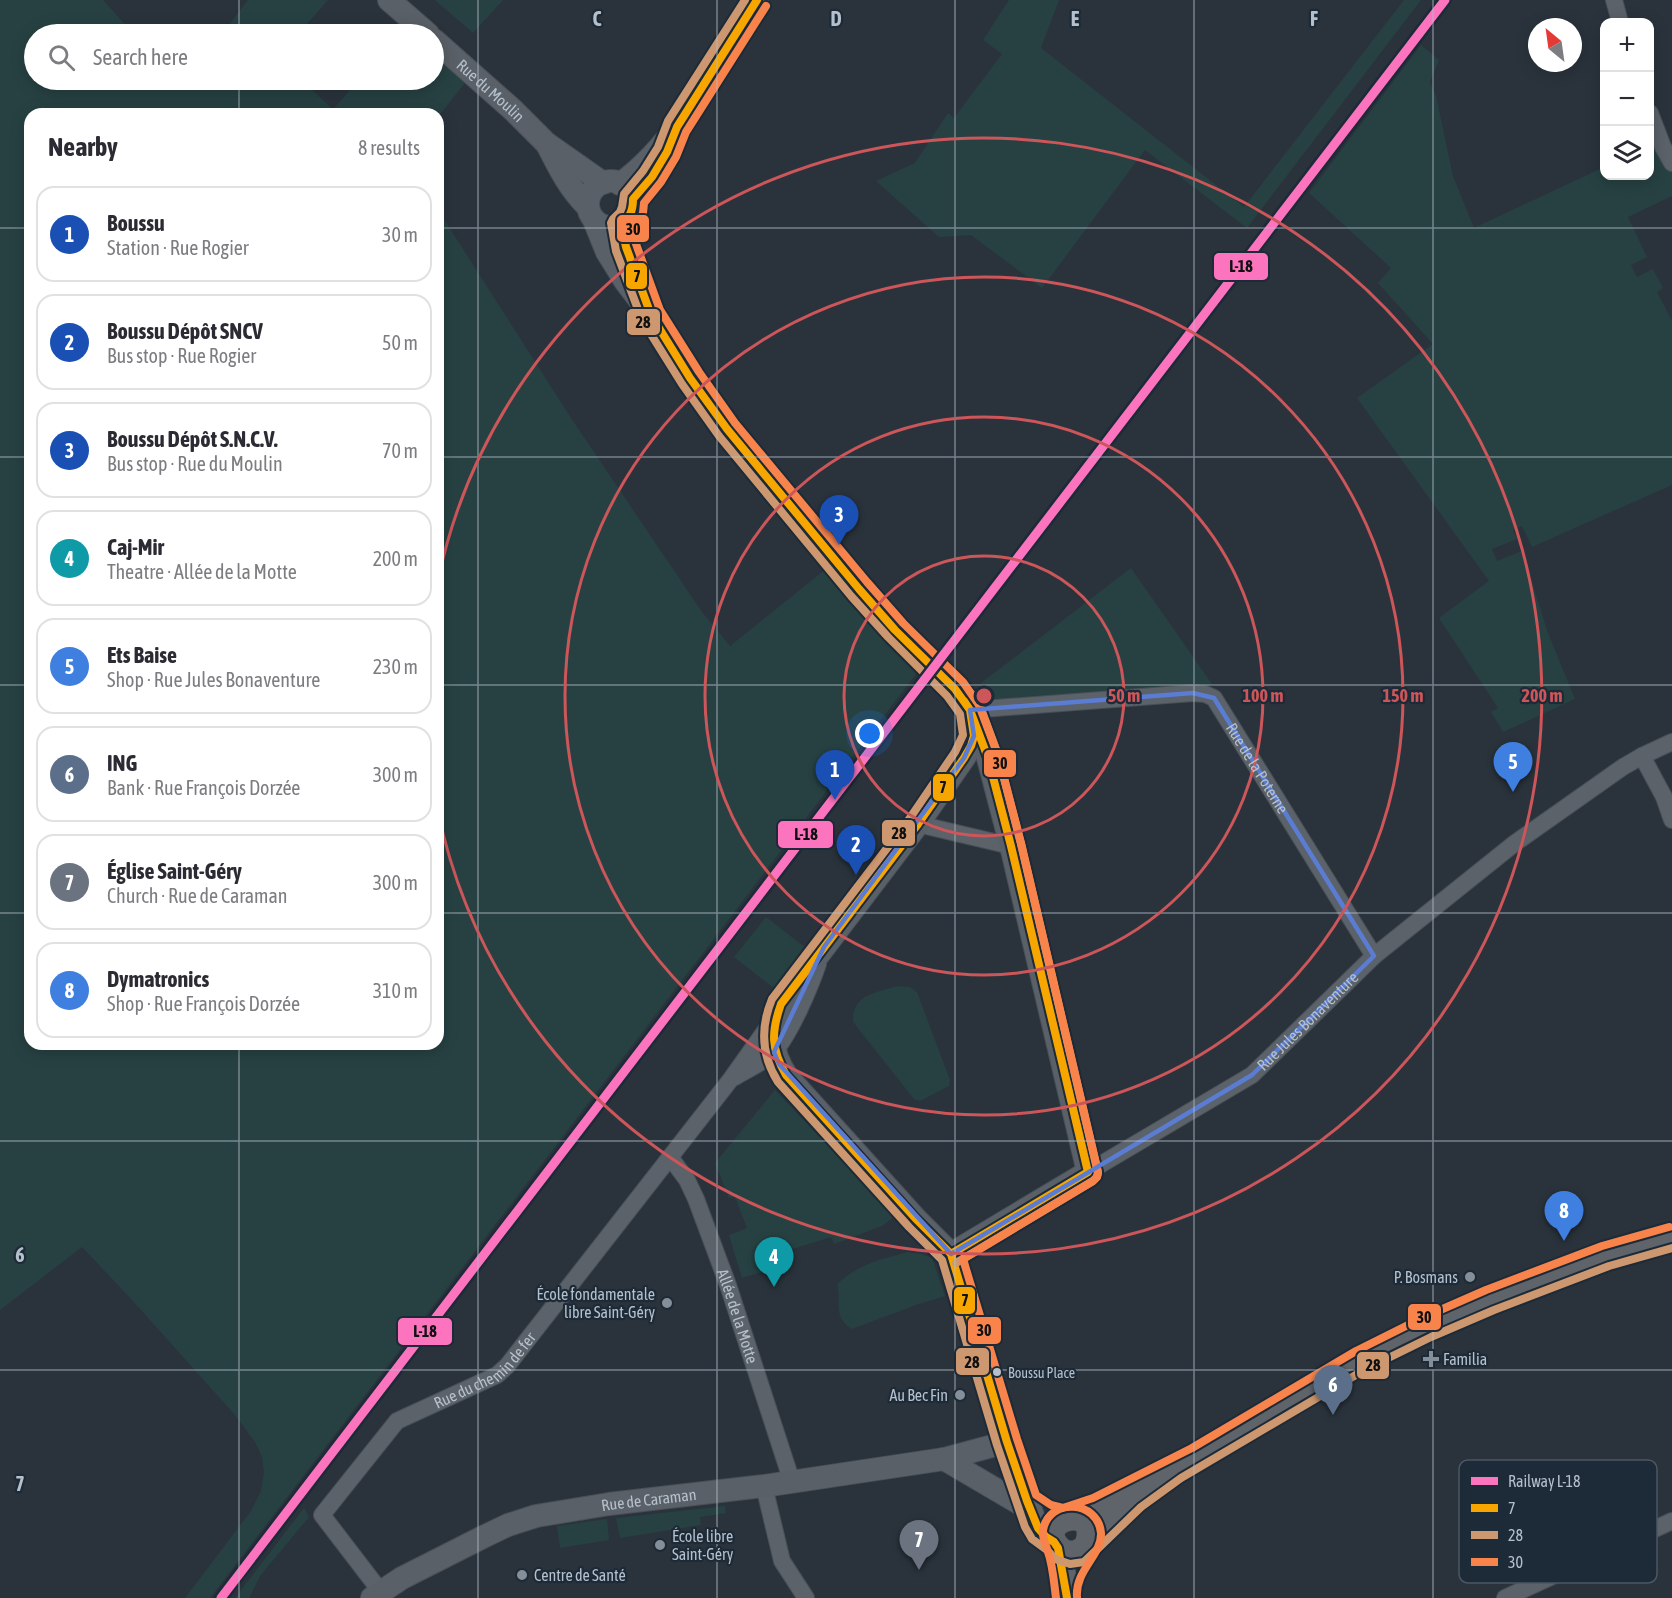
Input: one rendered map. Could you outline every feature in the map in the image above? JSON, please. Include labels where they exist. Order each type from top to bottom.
[{"type":"main road","points":[[1062,1532],[1063,1552],[1076,1554],[1150,1486],[1360,1360],[1427,1327],[1490,1300],[1595,1260],[1672,1237]]},
{"type":"main road","points":[[1062,1532],[1097,1508],[1176,1469]]},
{"type":"main road","points":[[1062,1532],[1079,1518],[1088,1526],[1090,1532],[1086,1547],[1071,1572],[1066,1595]]},
{"type":"main road","points":[[1062,1532],[1066,1595]]},
{"type":"street","points":[[389,0],[417,24]]},
{"type":"street","points":[[619,188],[633,209],[629,218],[621,225],[607,227],[600,225],[591,214],[591,192],[597,186],[619,188],[677,127],[757,0]]},
{"type":"street","points":[[1614,0],[1619,18]]},
{"type":"street","name":"Rue du Moulin","points":[[444,49],[513,110],[546,143],[619,188]]},
{"type":"street","points":[[1654,123],[1672,163]]},
{"type":"street","name":"Rue du Moulin","points":[[546,143],[574,193],[591,214],[607,252],[625,281],[651,315],[690,378],[727,429],[859,590],[895,630],[955,689],[970,710],[988,758],[1011,846],[1088,1172]]},
{"type":"street","name":"Rue du Moulin","points":[[621,225],[626,248],[651,315]]},
{"type":"street","name":"Rue de la Poterne","points":[[970,710],[1193,693],[1205,694],[1214,698],[1374,956]]},
{"type":"street","points":[[970,710],[974,736],[971,746],[918,824],[781,1004],[776,1017],[773,1040],[775,1063],[917,1220],[951,1254],[1007,1442],[1029,1506],[1040,1532],[1062,1532]]},
{"type":"street","name":"Rue Jules Bonaventure","points":[[951,1254],[1252,1075],[1374,956],[1515,843],[1623,767],[1672,742]]},
{"type":"street","points":[[1642,756],[1664,796],[1672,820]]},
{"type":"street","points":[[918,824],[1011,846]]},
{"type":"street","points":[[731,1079],[775,1063],[824,948]]},
{"type":"street","name":"Rue du chemin de fer","points":[[376,1595],[322,1515],[397,1421],[497,1376],[507,1366],[731,1079],[776,1017]]},
{"type":"street","name":"Allée de la Motte","points":[[669,1157],[687,1180],[700,1210],[728,1285],[792,1482]]},
{"type":"street","name":"Rue de Caraman","points":[[376,1595],[402,1578],[485,1536],[508,1525],[537,1516],[609,1504],[764,1486],[944,1459],[1007,1442]]},
{"type":"street","points":[[944,1459],[1029,1506]]},
{"type":"street","points":[[764,1486],[782,1561],[806,1598]]},
{"type":"street","points":[[1657,1528],[1672,1521]]},
{"type":"street","points":[[1505,1598],[1538,1583]]},
{"type":"highlighted area","points":[[1193,693],[1214,698],[1374,956],[1252,1075],[951,1254],[779,1064],[774,1052],[824,947],[964,758],[974,736],[970,710]]},
{"type":"green space","points":[[0,0],[103,0],[125,24],[24,24],[24,90],[312,90],[332,108],[24,108],[24,1050],[444,1050],[444,219],[571,418],[702,612],[730,646],[826,569],[916,674],[210,1598],[185,1598],[251,1511],[261,1491],[264,1473],[262,1457],[255,1442],[235,1415],[82,1247],[0,1310]]},
{"type":"green space","points":[[248,0],[328,0],[307,24],[230,24]]},
{"type":"green space","points":[[435,0],[503,0],[473,33]]},
{"type":"green space","points":[[1009,0],[1059,0],[1041,48],[1244,207],[1404,0],[1421,0],[1247,228],[1145,150],[1042,288],[971,235],[939,237],[876,181],[915,163],[948,113],[954,118],[1002,54],[983,40]]},
{"type":"green space","points":[[1421,45],[1439,60],[1430,82],[1436,96],[1453,176],[1474,228],[1600,169],[1600,180],[1654,180],[1654,146],[1661,143],[1672,163],[1672,196],[1628,217],[1647,257],[1631,265],[1637,277],[1653,269],[1663,288],[1657,292],[1672,321],[1672,485],[1532,547],[1522,526],[1513,530],[1517,539],[1492,549],[1497,561],[1522,551],[1548,633],[1575,699],[1503,732],[1491,712],[1498,708],[1439,618],[1489,581],[1357,398],[1433,344],[1378,283],[1391,268],[1309,193]]},
{"type":"green space","points":[[444,49],[472,74],[444,109],[334,108],[350,90],[444,90]]},
{"type":"green space","points":[[1131,568],[1212,684],[1205,687],[996,702],[981,683]]},
{"type":"green space","points":[[766,917],[806,948],[775,989],[734,957]]},
{"type":"green space","points":[[897,986],[910,987],[917,992],[950,1080],[949,1086],[920,1101],[914,1099],[853,1022],[856,1006],[861,1000],[874,993]]},
{"type":"green space","points":[[775,1090],[895,1216],[882,1226],[834,1244],[831,1237],[786,1251],[790,1264],[742,1278],[729,1235],[747,1228],[735,1197],[729,1198],[715,1163]]},
{"type":"green space","points":[[908,1252],[932,1258],[945,1296],[852,1329],[840,1314],[837,1284],[862,1267]]},
{"type":"green space","points":[[725,1506],[726,1513],[700,1517],[701,1525],[620,1538],[616,1518]]},
{"type":"green space","points":[[304,1508],[309,1517],[260,1576],[249,1598],[235,1598]]},
{"type":"green space","points":[[607,1519],[609,1540],[560,1548],[557,1526]]},
{"type":"rail line","name":"L-18","points":[[221,1598],[1445,0]]},
{"type":"transit line","name":"28","points":[[745,0],[668,121],[658,147],[643,171],[624,194],[620,212],[611,223],[616,251],[642,320],[682,384],[719,436],[851,596],[947,696],[960,714],[963,735],[955,752],[910,818],[772,999],[765,1020],[765,1052],[778,1082],[909,1227],[942,1260],[997,1445],[1025,1527],[1032,1539],[1055,1559],[1070,1564],[1084,1562],[1141,1507],[1181,1478],[1366,1369],[1431,1337],[1494,1310],[1609,1266],[1672,1248]]},
{"type":"transit line","name":"7","points":[[757,0],[677,127],[667,152],[652,177],[633,199],[630,213],[621,225],[626,247],[651,315],[690,378],[727,429],[859,589],[895,630],[955,689],[970,710],[974,736],[964,758],[918,824],[781,1004],[775,1023],[775,1048],[786,1075],[917,1220],[951,1254],[1027,1501],[1038,1528],[1058,1548],[1067,1598]]},
{"type":"transit line","name":"30","points":[[766,6],[686,132],[676,157],[661,182],[644,203],[643,213],[633,229],[636,244],[660,310],[699,372],[735,423],[867,582],[903,623],[963,682],[979,705],[998,755],[1021,843],[1098,1172],[1093,1181],[963,1259],[1036,1495],[1051,1505],[1063,1508],[1093,1498],[1192,1448],[1356,1351],[1422,1318],[1486,1290],[1602,1246],[1669,1227]]},
{"type":"transit line","name":"28","points":[[956,1263],[1093,1181],[1098,1173],[998,755],[980,706],[973,695]]},
{"type":"transit line","name":"7","points":[[951,1254],[1088,1172],[988,758],[970,710],[964,701]]},
{"type":"transit line","name":"30","points":[[1056,1598],[1050,1557],[1043,1530],[1047,1519],[1054,1512],[1073,1507],[1092,1514],[1098,1522],[1101,1533],[1097,1548],[1080,1579],[1077,1597]]},
{"type":"place","name":"Boussu Dépôt S.N.C.V.","points":[[839,545]]},
{"type":"place","name":"Ets Baise","points":[[1513,792]]},
{"type":"place","name":"Boussu","points":[[835,800]]},
{"type":"place","name":"Boussu Dépôt SNCV","points":[[856,875]]},
{"type":"place","name":"Dymatronics","points":[[1564,1241]]},
{"type":"place","name":"P. Bosmans","points":[[1470,1277]]},
{"type":"place","name":"Caj-Mir","points":[[774,1287]]},
{"type":"place","name":"École fondamentale libre Saint-Géry","points":[[667,1303]]},
{"type":"place","name":"Familia","points":[[1431,1359]]},
{"type":"place","name":"Boussu Place","points":[[997,1372]]},
{"type":"place","name":"Au Bec Fin","points":[[960,1395]]},
{"type":"place","name":"ING","points":[[1333,1415]]},
{"type":"place","name":"École libre Saint-Géry","points":[[660,1545]]},
{"type":"place","name":"Église Saint-Géry","points":[[919,1570]]},
{"type":"place","name":"Centre de Santé","points":[[522,1575]]}]
